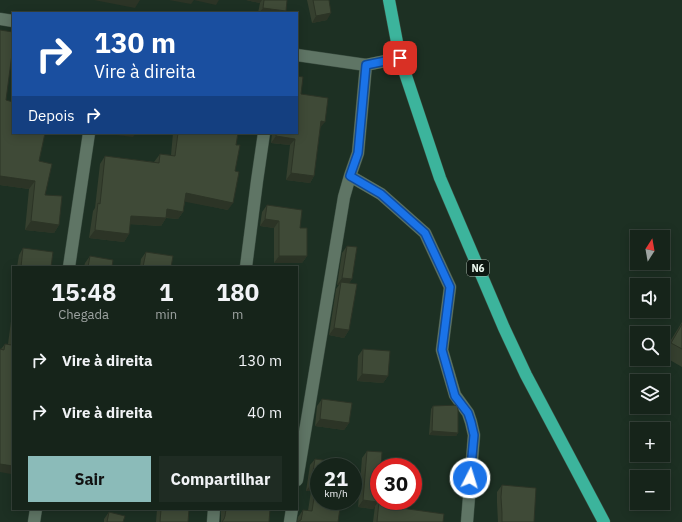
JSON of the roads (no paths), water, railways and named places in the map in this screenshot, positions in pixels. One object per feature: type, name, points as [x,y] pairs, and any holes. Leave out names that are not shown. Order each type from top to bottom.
[{"type":"highway","name":"N6","points":[[389,0],[400,58],[440,178],[504,328],[526,375],[604,522]]},
{"type":"street","points":[[0,19],[12,21]]},
{"type":"street","points":[[298,55],[366,65],[400,58]]},
{"type":"street","points":[[298,474],[344,197],[358,153],[366,65]]},
{"type":"street","points":[[69,266],[89,134]]},
{"type":"street","points":[[246,266],[264,134]]},
{"type":"street","points":[[350,176],[381,194],[425,233],[450,287],[442,350],[455,396],[468,413],[474,435],[467,522]]},
{"type":"street","points":[[34,522],[36,510]]},
{"type":"street","points":[[212,522],[214,510]]},
{"type":"street","points":[[290,522],[292,510]]}]
